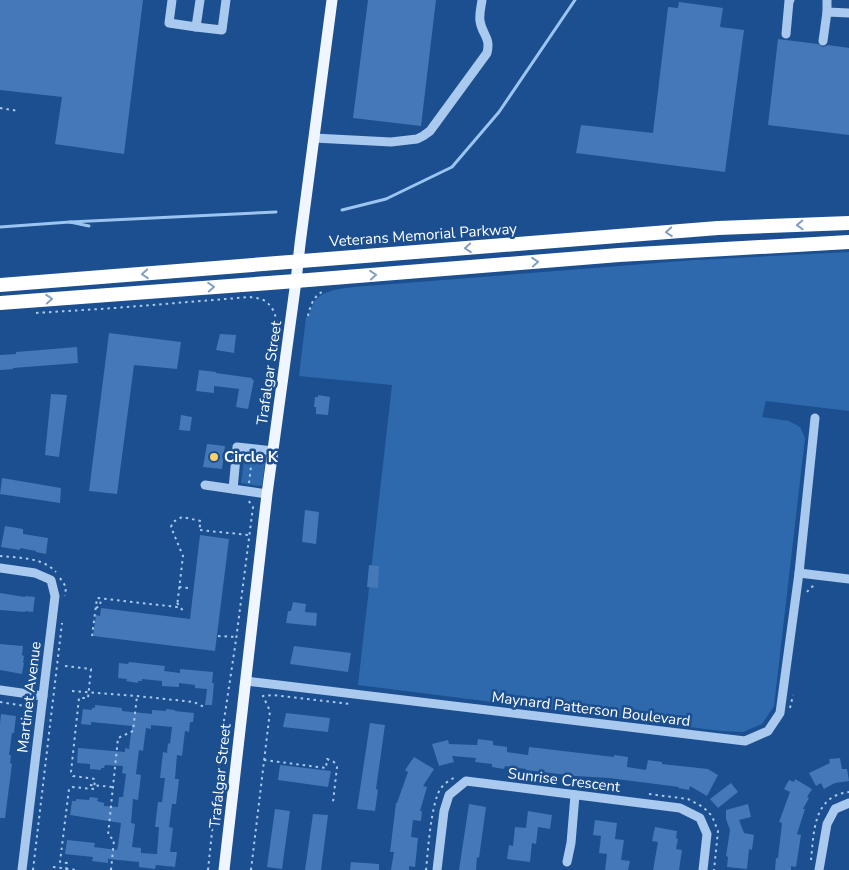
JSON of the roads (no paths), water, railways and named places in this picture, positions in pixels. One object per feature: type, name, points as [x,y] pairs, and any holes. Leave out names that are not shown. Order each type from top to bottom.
[{"type":"highway","name":"Veterans Memorial Parkway","points":[[0,285],[718,228],[849,223]]},
{"type":"highway","points":[[0,303],[619,255],[849,242]]},
{"type":"main road","name":"Trafalgar Street","points":[[224,870],[267,494],[332,0]]},
{"type":"street","points":[[172,0],[169,23],[222,30],[226,0]]},
{"type":"street","points":[[196,27],[200,0]]},
{"type":"street","points":[[314,138],[391,142],[417,139],[430,131],[487,53],[488,42],[482,29],[480,18],[482,0]]},
{"type":"street","points":[[786,34],[790,0]]},
{"type":"street","points":[[824,41],[827,0]]},
{"type":"street","points":[[827,12],[849,13]]},
{"type":"street","name":"Maynard Patterson Boulevard","points":[[246,681],[745,741],[768,731],[780,713],[799,573],[815,418]]},
{"type":"street","points":[[233,489],[237,447],[273,451]]},
{"type":"street","points":[[205,485],[267,494]]},
{"type":"street","name":"Martinet Avenue","points":[[0,568],[35,573],[51,580],[55,596],[22,870]]},
{"type":"street","points":[[799,573],[849,579]]},
{"type":"street","points":[[0,690],[43,696]]},
{"type":"street","name":"Sunrise Crescent","points":[[437,870],[444,811],[449,795],[466,781],[680,808],[700,818],[707,834],[703,870]]},
{"type":"street","points":[[567,862],[571,842],[575,795]]},
{"type":"street","points":[[819,870],[827,824],[835,809],[849,804]]},
{"type":"waterway","points":[[342,210],[386,199],[452,167],[499,112],[575,0]]},
{"type":"waterway","points":[[70,222],[276,212]]},
{"type":"waterway","points":[[0,227],[70,222],[89,226]]},
{"type":"place","name":"Circle K","points":[[214,457]]}]
